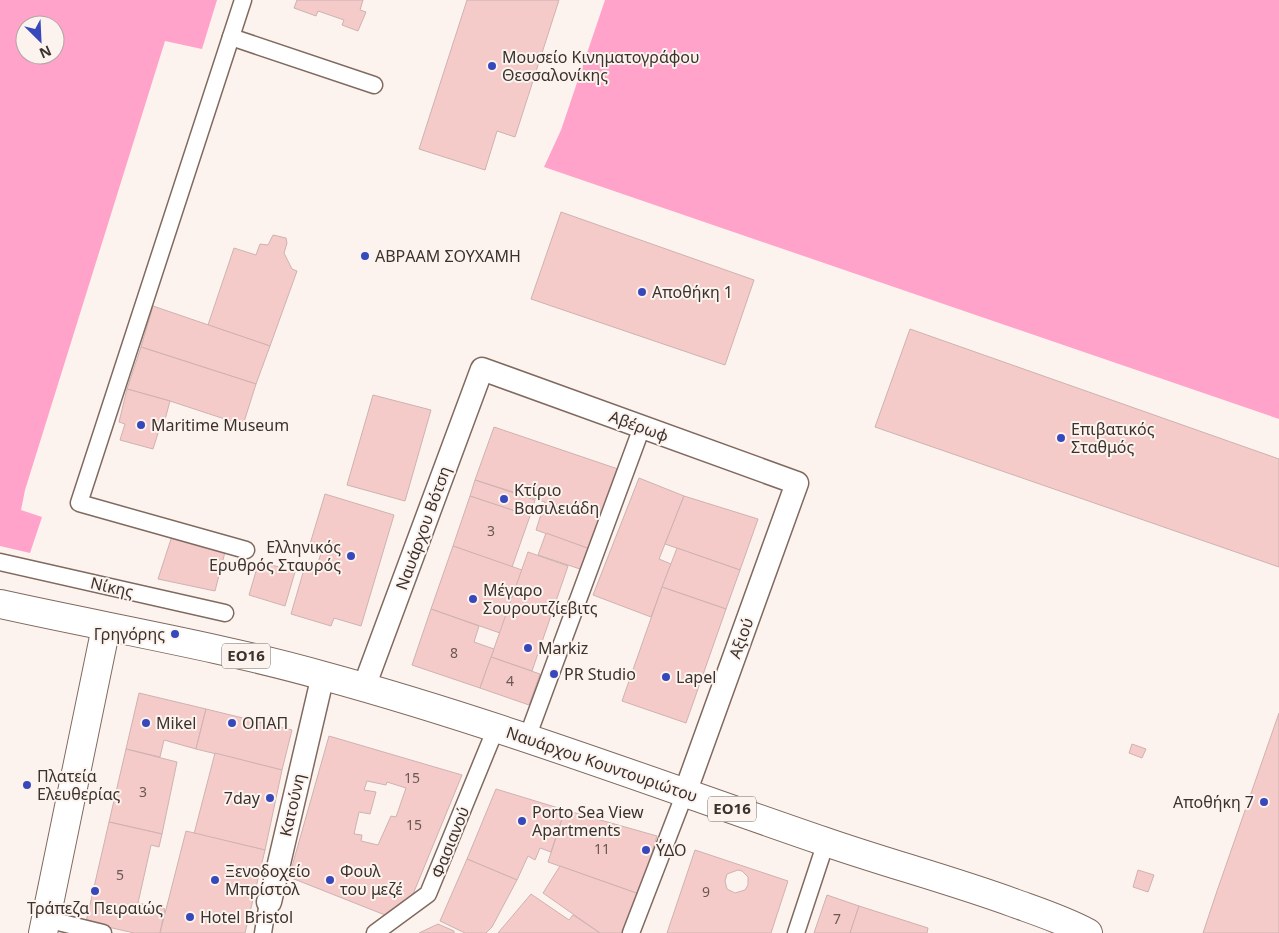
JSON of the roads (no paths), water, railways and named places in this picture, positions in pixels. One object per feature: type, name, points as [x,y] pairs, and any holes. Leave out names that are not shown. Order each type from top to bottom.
[{"type":"main road","name":"ΕΟ16","points":[[0,604],[106,627]]},
{"type":"main road","name":"Ναυάρχου Κουντουριώτου","points":[[106,627],[213,648],[323,675],[496,728],[826,842],[1004,900],[1081,931]]},
{"type":"main road","points":[[45,926],[106,627]]},
{"type":"street","points":[[243,0],[79,503],[246,550]]},
{"type":"street","points":[[231,37],[374,86]]},
{"type":"street","name":"Αβέρωφ","points":[[482,369],[797,483]]},
{"type":"street","name":"Ναυάρχου Βότση","points":[[364,688],[482,369]]},
{"type":"street","points":[[527,738],[642,427]]},
{"type":"street","name":"Αξιού","points":[[685,793],[797,483]]},
{"type":"street","name":"Νίκης","points":[[0,562],[225,613]]},
{"type":"street","name":"Κατούνη","points":[[263,933],[268,902],[270,902],[323,675]]},
{"type":"street","name":"Φασιανού","points":[[375,933],[428,894],[496,728]]},
{"type":"street","points":[[631,933],[685,793]]},
{"type":"street","points":[[796,933],[826,842]]},
{"type":"street","points":[[45,926],[103,933]]},
{"type":"place","name":"Μουσείο Κινηματογράφου Θεσσαλονίκης","points":[[492,66]]},
{"type":"place","name":"ΑΒΡΑΑΜ ΣΟΥΧΑΜΗ","points":[[365,256]]},
{"type":"place","name":"Αποθήκη 1","points":[[642,292]]},
{"type":"place","name":"Maritime Museum","points":[[141,425]]},
{"type":"place","name":"Επιβατικός Σταθμός","points":[[1061,438]]},
{"type":"place","name":"Κτίριο Βασιλειάδη","points":[[504,499]]},
{"type":"place","name":"Ελληνικός Ερυθρός Σταυρός","points":[[351,556]]},
{"type":"place","name":"Μέγαρο Σουρουτζίεβιτς","points":[[473,599]]},
{"type":"place","name":"Γρηγόρης","points":[[175,634]]},
{"type":"place","name":"Markiz","points":[[528,648]]},
{"type":"place","name":"PR Studio","points":[[554,674]]},
{"type":"place","name":"Lapel","points":[[666,677]]},
{"type":"place","name":"Mikel","points":[[146,723]]},
{"type":"place","name":"ΟΠΑΠ","points":[[232,723]]},
{"type":"place","name":"Πλατεία Ελευθερίας","points":[[27,785]]},
{"type":"place","name":"7day","points":[[270,798]]},
{"type":"place","name":"Αποθήκη 7","points":[[1264,802]]},
{"type":"place","name":"Porto Sea View Apartments","points":[[522,821]]},
{"type":"place","name":"Υ̓ΔΟ","points":[[646,850]]},
{"type":"place","name":"Ξενοδοχείο Μπρίστολ","points":[[215,880]]},
{"type":"place","name":"Φουλ του μεζέ","points":[[330,880]]},
{"type":"place","name":"Τράπεζα Πειραιώς","points":[[95,891]]},
{"type":"place","name":"Hotel Bristol","points":[[190,917]]}]
